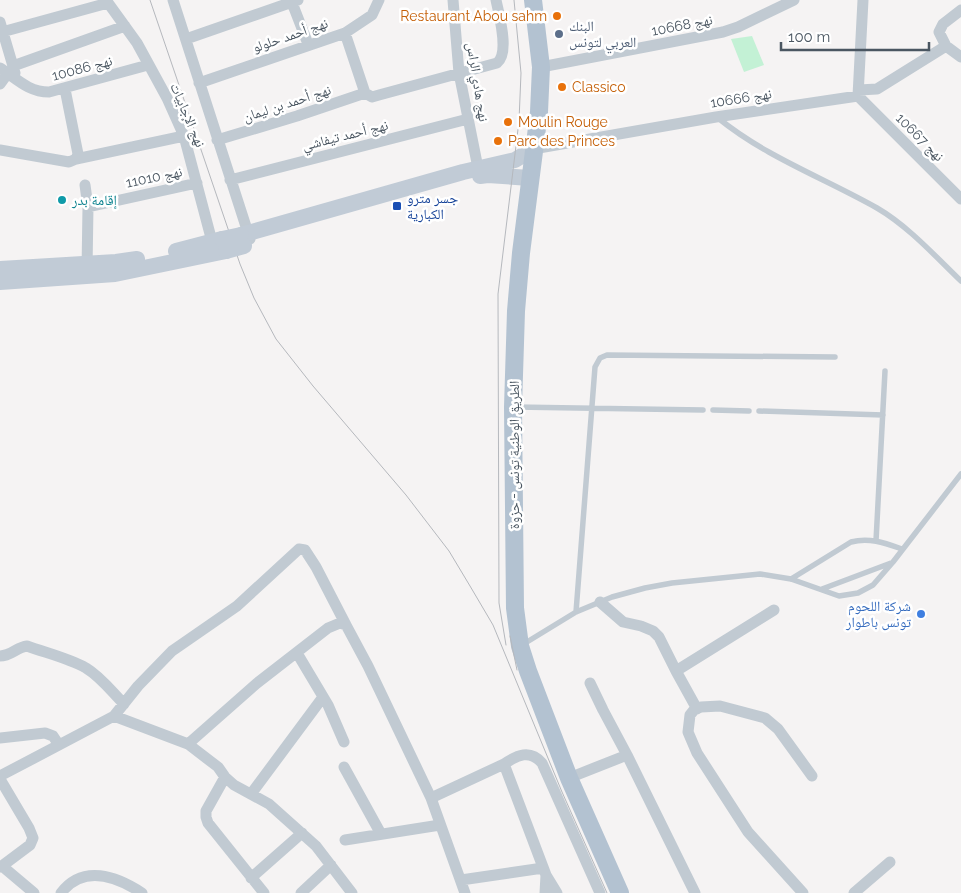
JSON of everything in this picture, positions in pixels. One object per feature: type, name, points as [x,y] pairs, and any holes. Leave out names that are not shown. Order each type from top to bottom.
[{"type":"main road","name":"الطريق الوطنية تونس - حزوة","points":[[533,0],[541,67],[539,112],[521,253],[516,311],[513,408],[515,608],[520,646],[570,778],[617,887]]},
{"type":"main road","points":[[246,240],[478,168],[515,160],[534,150]]},
{"type":"main road","points":[[0,282],[87,270],[137,259],[219,246],[481,176],[530,178]]},
{"type":"main road","points":[[0,269],[87,270]]},
{"type":"street","points":[[174,0],[230,180],[246,240]]},
{"type":"street","name":"نهج أحمد حلولو","points":[[199,83],[308,44],[345,33],[372,15],[379,0]]},
{"type":"street","name":"نهج هادي الراس","points":[[453,0],[459,73],[478,168]]},
{"type":"street","name":"نهج أحمد بن ليمان","points":[[217,140],[365,93],[372,96],[497,63],[501,60],[504,50],[496,0]]},
{"type":"street","name":"نهج 10668","points":[[541,67],[723,32],[738,27],[794,0]]},
{"type":"street","points":[[863,0],[859,93],[877,89],[946,46]]},
{"type":"street","points":[[9,71],[1,27],[107,1]]},
{"type":"street","name":"نهج الإجابيات","points":[[107,1],[125,26],[167,98],[184,136],[197,182],[219,246]]},
{"type":"street","points":[[186,39],[294,1],[308,44]]},
{"type":"street","points":[[961,10],[942,24],[939,32],[946,46],[961,57]]},
{"type":"street","points":[[0,84],[9,71],[125,26]]},
{"type":"street","points":[[345,33],[365,93]]},
{"type":"street","name":"نهج 10086","points":[[9,71],[26,87],[38,92],[49,92],[148,64]]},
{"type":"street","points":[[64,89],[77,148],[76,159]]},
{"type":"street","name":"نهج 10666","points":[[534,150],[859,93]]},
{"type":"street","name":"نهج 10667","points":[[859,93],[961,199]]},
{"type":"street","name":"نهج أحمد تيفاشي","points":[[230,180],[468,119]]},
{"type":"street","points":[[0,150],[69,162],[184,136]]},
{"type":"street","name":"نهج 11010","points":[[88,207],[197,182]]},
{"type":"street","points":[[85,185],[88,207],[87,270]]},
{"type":"street","points":[[34,893],[1,866],[30,845],[33,838],[0,778],[114,716],[138,686],[172,651],[237,606],[299,549],[304,550],[316,567],[364,658],[431,798],[465,893]]},
{"type":"street","points":[[600,602],[623,622],[653,631],[659,637],[697,709]]},
{"type":"street","points":[[676,671],[774,610]]},
{"type":"street","points":[[188,744],[250,689],[328,628],[340,623],[346,625]]},
{"type":"street","points":[[0,656],[10,655],[26,646],[76,663],[96,676],[124,704]]},
{"type":"street","points":[[297,653],[323,697],[344,742]]},
{"type":"street","points":[[590,683],[695,893]]},
{"type":"street","points":[[251,794],[323,697]]},
{"type":"street","points":[[803,893],[748,832],[697,753],[688,732],[690,716],[701,707],[720,706],[765,718],[778,729],[812,776]]},
{"type":"street","points":[[114,716],[188,744],[218,767],[225,777],[241,790],[269,804],[316,846],[352,893]]},
{"type":"street","points":[[0,738],[44,733],[53,736],[59,745]]},
{"type":"street","points":[[431,798],[520,755],[528,754],[537,757],[542,763],[597,892],[617,887]]},
{"type":"street","points":[[570,778],[627,754]]},
{"type":"street","points":[[504,764],[544,872],[557,893]]},
{"type":"street","points":[[344,767],[381,834]]},
{"type":"street","points":[[225,777],[206,811],[208,823],[264,893]]},
{"type":"street","points":[[345,840],[440,825]]},
{"type":"street","points":[[251,878],[302,833]]},
{"type":"street","points":[[854,893],[890,862]]},
{"type":"street","points":[[301,893],[331,865]]},
{"type":"street","points":[[461,880],[544,872]]},
{"type":"street","points":[[544,872],[545,893]]},
{"type":"street","points":[[61,893],[76,879],[90,875],[105,876],[142,893]]},
{"type":"lane","points":[[716,117],[750,142],[878,209],[902,227],[961,280]]},
{"type":"lane","points":[[576,612],[595,367],[600,358],[607,355],[835,357]]},
{"type":"lane","points":[[876,541],[885,371]]},
{"type":"lane","points":[[513,408],[703,410]]},
{"type":"lane","points":[[713,410],[749,411]]},
{"type":"lane","points":[[759,411],[883,415]]},
{"type":"lane","points":[[520,646],[576,612],[600,602],[644,588],[672,583],[760,574],[791,579],[839,596],[858,593],[873,585],[893,562],[961,474]]},
{"type":"lane","points":[[791,579],[851,542],[862,539],[902,549]]},
{"type":"lane","points":[[822,589],[893,562]]},
{"type":"green space","points":[[752,36],[764,65],[744,72],[731,39]]},
{"type":"tram line","points":[[150,0],[240,264],[254,298],[276,339],[313,386],[406,495],[449,551],[470,586],[493,625],[562,792],[607,893]]},
{"type":"tram line","points":[[506,645],[499,603],[498,294],[519,121],[521,73],[514,0]]},
{"type":"tram line","points":[[510,636],[517,670]]},
{"type":"place","name":"Restaurant Abou sahm","points":[[557,16]]},
{"type":"place","name":"البنك العربي لتونس","points":[[559,34]]},
{"type":"place","name":"Classico","points":[[562,87]]},
{"type":"place","name":"Moulin Rouge","points":[[508,122]]},
{"type":"place","name":"Parc des Princes","points":[[498,141]]},
{"type":"place","name":"إقامة بدر","points":[[62,200]]},
{"type":"place","name":"جسر مترو الكبارية","points":[[397,206]]},
{"type":"place","name":"شركة اللحوم تونس باطوار","points":[[921,614]]}]
